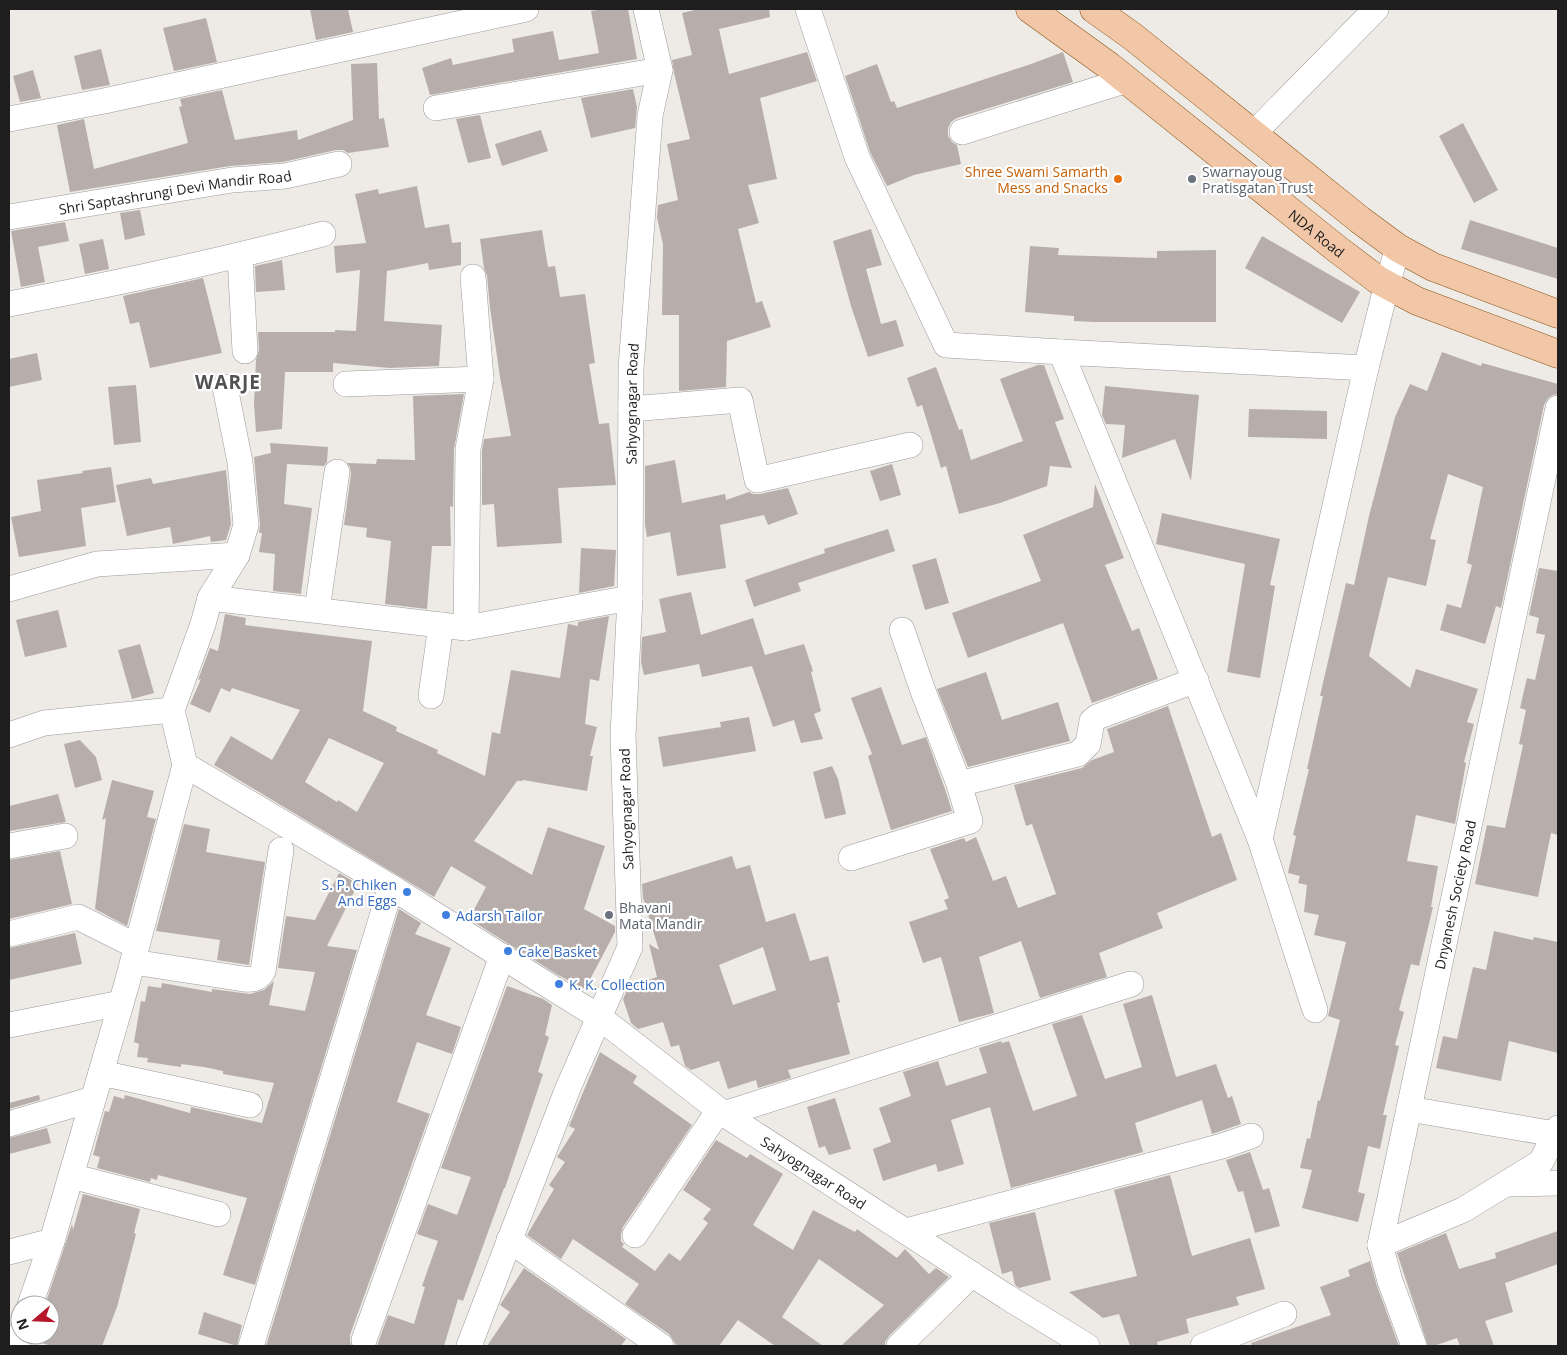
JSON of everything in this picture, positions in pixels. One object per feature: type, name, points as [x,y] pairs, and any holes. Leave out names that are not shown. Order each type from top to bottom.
[{"type":"main road","name":"NDA Road","points":[[1030,9],[1127,80],[1378,280],[1417,301],[1558,354]]},
{"type":"main road","points":[[1094,9],[1132,36],[1360,220],[1398,248],[1432,267],[1558,314]]},
{"type":"street","points":[[9,119],[104,101],[526,9]]},
{"type":"street","name":"Sahyognagar Road","points":[[646,9],[660,70],[650,116],[631,368],[630,598],[623,735],[630,947],[599,1017],[721,1112],[1087,1346]]},
{"type":"street","points":[[808,9],[857,158],[946,344],[1366,368]]},
{"type":"street","points":[[1253,134],[1376,9]]},
{"type":"street","points":[[436,108],[660,70]]},
{"type":"street","points":[[962,132],[1127,80]]},
{"type":"street","name":"Shri Saptashrungi Devi Mandir Road","points":[[9,217],[232,180],[285,176],[339,164]]},
{"type":"street","points":[[9,304],[105,286],[240,256],[324,234]]},
{"type":"street","points":[[1260,839],[1366,368],[1386,284],[1398,248]]},
{"type":"street","points":[[240,256],[245,351]]},
{"type":"street","points":[[466,628],[468,449],[481,379],[473,277]]},
{"type":"street","points":[[1061,352],[1260,839],[1315,1010]]},
{"type":"street","points":[[346,384],[481,379]]},
{"type":"street","points":[[33,1295],[52,1241],[101,1073],[185,765],[172,710],[203,624],[210,598],[237,555],[246,525],[240,462],[225,387]]},
{"type":"street","points":[[631,409],[740,400],[757,480],[910,446]]},
{"type":"street","name":"Dnyanesh Society Road","points":[[1380,1245],[1558,408]]},
{"type":"street","points":[[317,610],[336,472]]},
{"type":"street","points":[[9,588],[97,564],[237,555]]},
{"type":"street","points":[[210,598],[466,628],[630,598]]},
{"type":"street","points":[[431,696],[441,625]]},
{"type":"street","points":[[851,858],[970,821],[959,784],[923,692],[902,630]]},
{"type":"street","points":[[959,784],[1078,754],[1088,744],[1092,721],[1097,717],[1196,680]]},
{"type":"street","points":[[9,735],[44,723],[172,710]]},
{"type":"street","points":[[185,765],[391,887],[599,1017],[568,1088],[469,1346]]},
{"type":"street","points":[[9,846],[65,836]]},
{"type":"street","points":[[9,934],[78,917],[134,954],[253,980],[259,977],[263,971],[281,850]]},
{"type":"street","points":[[251,1346],[391,887]]},
{"type":"street","points":[[364,1340],[502,956]]},
{"type":"street","points":[[635,1235],[721,1112],[1131,984]]},
{"type":"street","points":[[9,1025],[121,1003]]},
{"type":"street","points":[[101,1073],[250,1105]]},
{"type":"street","points":[[9,1124],[93,1099]]},
{"type":"street","points":[[1409,1109],[1557,1131],[1542,1162],[1463,1210],[1380,1245],[1390,1281],[1414,1346]]},
{"type":"street","points":[[906,1231],[1222,1146],[1251,1136]]},
{"type":"street","points":[[71,1176],[218,1214]]},
{"type":"street","points":[[1504,1184],[1558,1182]]},
{"type":"street","points":[[510,1240],[660,1346]]},
{"type":"street","points":[[9,1252],[52,1241]]},
{"type":"street","points":[[899,1346],[972,1274]]},
{"type":"street","points":[[1203,1346],[1284,1314]]},
{"type":"building","points":[[310,9],[348,9],[353,32],[316,40]]},
{"type":"building","points":[[628,9],[637,59],[430,95],[422,68],[451,58],[453,65],[514,52],[512,39],[553,31],[559,60],[599,53],[591,11]]},
{"type":"building","points":[[699,9],[769,9],[770,17],[719,29],[729,74],[807,52],[817,81],[760,98],[777,179],[748,185],[759,223],[738,229],[756,303],[762,301],[771,327],[727,341],[726,387],[679,391],[679,315],[662,315],[663,244],[657,218],[658,205],[678,200],[667,144],[690,139],[672,60],[692,55],[682,13]]},
{"type":"building","points":[[206,18],[217,62],[174,71],[163,28]]},
{"type":"building","points":[[101,49],[110,85],[82,90],[74,56]]},
{"type":"building","points":[[1063,52],[1073,82],[957,118],[951,122],[948,128],[948,136],[957,145],[961,164],[914,175],[887,186],[870,152],[845,76],[877,64],[891,102],[894,101],[897,108]]},
{"type":"building","points":[[377,63],[379,119],[384,118],[389,147],[348,153],[343,150],[336,150],[283,162],[230,166],[70,192],[57,125],[84,119],[94,169],[188,143],[179,107],[182,106],[180,99],[222,90],[235,140],[297,130],[298,140],[353,120],[351,64]]},
{"type":"building","points":[[33,70],[41,98],[20,102],[13,76]]},
{"type":"building","points":[[633,89],[637,107],[635,128],[591,138],[581,98]]},
{"type":"building","points":[[480,115],[491,158],[468,163],[456,119]]},
{"type":"building","points":[[1463,123],[1498,190],[1474,203],[1439,136]]},
{"type":"building","points":[[541,130],[548,151],[502,166],[495,144]]},
{"type":"building","points":[[417,186],[425,228],[449,224],[452,243],[461,242],[461,265],[429,270],[428,263],[387,271],[384,321],[442,325],[439,366],[390,368],[333,363],[333,372],[285,372],[282,429],[256,432],[254,404],[256,360],[259,350],[258,332],[356,331],[360,270],[336,273],[334,246],[366,243],[355,194],[378,189],[379,194]]},
{"type":"building","points":[[140,210],[145,235],[125,240],[120,213]]},
{"type":"building","points":[[1470,220],[1558,248],[1558,279],[1461,249]]},
{"type":"building","points":[[65,222],[69,241],[38,247],[45,282],[21,287],[11,231]]},
{"type":"building","points":[[871,229],[882,265],[866,269],[881,324],[896,320],[904,346],[868,357],[851,306],[833,241]]},
{"type":"building","points":[[542,230],[548,267],[555,266],[560,297],[585,294],[595,363],[589,364],[599,424],[609,423],[616,485],[558,488],[562,543],[497,547],[494,504],[482,505],[482,450],[484,439],[511,436],[500,377],[487,276],[480,239]]},
{"type":"building","points":[[1262,236],[1360,292],[1342,323],[1245,268]]},
{"type":"building","points":[[103,239],[109,269],[85,274],[79,244]]},
{"type":"building","points":[[1030,246],[1059,248],[1058,255],[1157,258],[1157,251],[1216,250],[1216,322],[1074,321],[1074,316],[1025,312]]},
{"type":"building","points":[[282,260],[285,290],[256,292],[255,266]]},
{"type":"building","points":[[203,278],[222,353],[150,368],[139,322],[130,324],[123,296]]},
{"type":"building","points":[[1442,352],[1481,366],[1482,363],[1558,384],[1558,394],[1548,398],[1544,405],[1501,608],[1496,606],[1485,644],[1440,630],[1447,604],[1461,608],[1472,565],[1467,563],[1483,487],[1448,474],[1430,539],[1436,540],[1426,586],[1388,577],[1369,656],[1410,688],[1416,669],[1478,689],[1467,722],[1474,724],[1464,762],[1466,763],[1455,824],[1416,815],[1407,861],[1438,866],[1431,907],[1433,907],[1419,966],[1411,964],[1399,1010],[1404,1012],[1395,1045],[1399,1046],[1383,1115],[1387,1115],[1380,1149],[1368,1146],[1358,1192],[1365,1194],[1358,1222],[1302,1208],[1312,1170],[1300,1168],[1307,1138],[1310,1139],[1318,1100],[1320,1101],[1340,1020],[1328,1016],[1346,942],[1314,935],[1319,915],[1304,912],[1307,885],[1298,883],[1300,876],[1288,873],[1296,836],[1293,835],[1309,769],[1307,769],[1323,696],[1320,696],[1346,583],[1354,585],[1369,516],[1395,417],[1410,384],[1427,391]]},
{"type":"building","points":[[37,353],[42,380],[9,387],[9,359]]},
{"type":"building","points":[[1038,365],[1044,365],[1064,419],[1055,422],[1072,468],[1050,466],[1047,486],[1000,503],[959,514],[946,466],[941,468],[922,405],[917,407],[907,378],[936,367],[959,430],[962,429],[971,460],[1023,441],[1000,379]]},
{"type":"building","points":[[136,385],[141,442],[114,445],[108,387]]},
{"type":"building","points":[[1105,386],[1199,395],[1191,481],[1175,439],[1122,458],[1125,425],[1106,424],[1102,415]]},
{"type":"building","points":[[464,394],[454,449],[453,507],[450,506],[451,546],[432,546],[427,609],[385,604],[391,541],[366,537],[367,528],[344,525],[351,474],[347,463],[376,464],[377,459],[415,460],[413,396]]},
{"type":"building","points":[[1249,409],[1327,411],[1327,439],[1248,437]]},
{"type":"building","points":[[270,443],[328,447],[327,462],[324,466],[287,464],[284,504],[312,508],[301,594],[273,591],[275,554],[259,552],[262,533],[259,533],[260,524],[254,457],[271,453]]},
{"type":"building","points":[[675,460],[682,503],[725,494],[726,500],[749,492],[760,494],[788,488],[798,514],[768,525],[764,515],[720,525],[726,568],[677,576],[670,532],[647,537],[645,525],[645,466]]},
{"type":"building","points":[[892,464],[901,495],[880,501],[870,471]]},
{"type":"building","points":[[111,467],[116,502],[81,508],[86,546],[19,557],[11,517],[41,511],[37,480]]},
{"type":"building","points":[[226,470],[231,524],[226,540],[211,542],[210,536],[173,544],[170,527],[127,536],[116,485],[151,478],[153,484]]},
{"type":"building","points":[[1095,484],[1124,558],[1105,565],[1132,631],[1139,628],[1158,679],[1092,703],[1063,623],[968,658],[952,613],[1041,581],[1023,535],[1093,507]]},
{"type":"building","points":[[1162,513],[1280,539],[1270,585],[1275,586],[1260,678],[1227,672],[1245,564],[1156,544]]},
{"type":"building","points":[[888,529],[895,551],[798,583],[801,591],[754,607],[745,580],[825,553],[824,549]]},
{"type":"building","points":[[581,548],[616,550],[614,586],[579,593]]},
{"type":"building","points":[[936,558],[949,603],[925,610],[912,565]]},
{"type":"building","points":[[1539,568],[1558,571],[1558,835],[1551,833],[1538,897],[1475,884],[1487,825],[1505,828],[1523,745],[1519,744],[1526,710],[1520,708],[1527,678],[1535,680],[1545,635],[1536,633],[1539,618],[1529,615]]},
{"type":"building","points":[[691,592],[701,635],[753,618],[765,655],[804,644],[813,671],[811,672],[821,711],[814,714],[823,739],[801,743],[794,720],[773,727],[752,666],[702,677],[699,664],[644,675],[641,662],[642,637],[666,632],[659,599]]},
{"type":"building","points":[[58,610],[67,647],[25,657],[16,620]]},
{"type":"building","points":[[225,614],[246,618],[245,625],[372,641],[363,711],[397,727],[396,731],[438,750],[437,753],[485,776],[492,732],[500,734],[511,670],[560,678],[568,624],[578,626],[578,622],[609,616],[599,681],[590,679],[585,724],[597,727],[590,756],[593,756],[587,791],[523,780],[517,781],[474,841],[532,875],[548,827],[605,846],[584,909],[615,926],[615,932],[585,989],[558,975],[469,919],[486,887],[451,866],[434,897],[214,765],[231,736],[272,760],[300,710],[232,688],[230,692],[221,688],[210,713],[190,704],[201,679],[198,680],[210,648],[218,651]],"holes":[[[329,738],[384,763],[357,812],[305,782]]]},
{"type":"building","points":[[140,644],[154,693],[132,699],[118,650]]},
{"type":"building","points":[[986,672],[1002,720],[1058,702],[1070,741],[968,767],[937,689]]},
{"type":"building","points":[[881,687],[902,745],[926,737],[952,811],[891,830],[868,756],[872,754],[851,698]]},
{"type":"building","points":[[1168,706],[1212,837],[1221,833],[1237,880],[1157,913],[1163,928],[1099,953],[1107,977],[1040,998],[1021,941],[979,957],[994,1013],[959,1022],[941,957],[923,963],[909,922],[948,909],[944,900],[949,898],[930,849],[964,838],[966,842],[976,837],[993,881],[1006,876],[1018,908],[1056,894],[1032,824],[1026,826],[1014,785],[1082,768],[1092,760],[1114,752],[1107,729]]},
{"type":"building","points":[[749,717],[756,751],[663,767],[658,737],[721,727],[720,722]]},
{"type":"building","points":[[80,740],[96,757],[102,780],[75,788],[64,744]]},
{"type":"building","points":[[832,766],[838,779],[846,814],[825,819],[813,772]]},
{"type":"building","points":[[112,780],[154,791],[147,817],[156,819],[127,926],[95,909],[106,818],[102,820]]},
{"type":"building","points":[[58,794],[66,822],[9,831],[9,806]]},
{"type":"building","points":[[184,824],[210,829],[206,852],[265,862],[249,965],[217,960],[220,940],[156,931]]},
{"type":"building","points":[[60,851],[72,904],[9,919],[9,860]]},
{"type":"building","points":[[732,856],[736,869],[750,865],[766,922],[795,913],[810,961],[828,956],[840,1002],[837,1003],[850,1054],[788,1070],[791,1078],[758,1088],[756,1080],[728,1089],[719,1061],[691,1070],[685,1066],[679,1045],[671,1047],[663,1022],[638,1029],[631,1023],[623,999],[629,986],[657,977],[649,944],[659,950],[643,898],[642,884]],"holes":[[[763,947],[776,990],[733,1005],[719,965]]]},
{"type":"building","points":[[339,873],[358,884],[327,946],[357,950],[255,1285],[223,1275],[247,1198],[158,1175],[157,1180],[151,1178],[150,1182],[97,1168],[100,1157],[93,1155],[105,1111],[109,1112],[114,1096],[124,1099],[125,1095],[190,1113],[191,1107],[262,1123],[274,1083],[223,1074],[223,1071],[204,1067],[181,1064],[181,1067],[147,1062],[148,1058],[137,1057],[139,1044],[134,1042],[141,1001],[145,1002],[148,986],[161,988],[162,983],[212,992],[212,989],[250,994],[264,990],[274,981],[269,1005],[305,1011],[315,972],[278,968],[286,916],[315,920]]},
{"type":"building","points":[[399,909],[421,923],[415,934],[451,948],[426,1015],[461,1027],[452,1054],[417,1042],[397,1102],[430,1114],[350,1335],[352,1346],[266,1346]]},
{"type":"building","points":[[1494,931],[1533,940],[1534,937],[1558,942],[1558,1053],[1509,1041],[1501,1081],[1436,1068],[1443,1036],[1457,1039],[1473,967],[1486,970]]},
{"type":"building","points":[[75,933],[82,964],[9,980],[9,948]]},
{"type":"building","points":[[507,986],[543,999],[552,1005],[545,1035],[549,1037],[538,1072],[543,1074],[505,1188],[463,1301],[458,1299],[444,1346],[377,1346],[388,1315],[414,1324],[425,1287],[422,1286],[438,1241],[417,1234],[428,1204],[457,1215],[471,1177],[441,1168]]},
{"type":"building","points":[[1152,995],[1176,1077],[1216,1064],[1228,1098],[1232,1096],[1241,1124],[1212,1134],[1202,1100],[1135,1123],[1143,1152],[1011,1188],[990,1107],[951,1120],[964,1164],[938,1172],[936,1164],[883,1181],[873,1149],[891,1142],[879,1108],[911,1096],[903,1072],[938,1061],[946,1086],[987,1073],[979,1048],[1001,1041],[1002,1043],[1009,1041],[1033,1111],[1077,1096],[1052,1024],[1082,1015],[1105,1079],[1142,1067],[1123,1004]]},
{"type":"building","points":[[600,1052],[637,1076],[633,1083],[692,1125],[623,1227],[621,1234],[621,1241],[624,1244],[622,1247],[655,1271],[669,1253],[680,1261],[708,1223],[703,1219],[711,1209],[683,1190],[716,1140],[747,1158],[750,1154],[783,1174],[753,1225],[793,1250],[813,1210],[855,1232],[857,1229],[897,1258],[905,1249],[929,1274],[936,1268],[949,1277],[889,1336],[885,1346],[841,1346],[884,1305],[819,1259],[782,1317],[823,1346],[775,1346],[738,1320],[719,1346],[677,1346],[669,1334],[625,1304],[639,1284],[573,1239],[561,1259],[527,1235],[554,1189],[549,1185],[565,1162],[557,1157],[575,1129],[569,1126]]},
{"type":"building","points":[[39,1095],[40,1100],[9,1109],[9,1103]]},
{"type":"building","points":[[835,1098],[851,1149],[829,1155],[825,1146],[819,1148],[807,1107]]},
{"type":"building","points":[[47,1128],[51,1143],[9,1154],[9,1138]]},
{"type":"building","points":[[1250,1152],[1263,1190],[1269,1188],[1280,1226],[1255,1233],[1243,1191],[1238,1192],[1226,1160]]},
{"type":"building","points":[[1170,1175],[1192,1256],[1250,1238],[1265,1289],[1236,1297],[1239,1305],[1186,1319],[1189,1333],[1157,1342],[1158,1346],[1130,1346],[1119,1314],[1103,1318],[1069,1292],[1137,1276],[1114,1190]]},
{"type":"building","points":[[83,1194],[140,1209],[134,1233],[136,1234],[117,1307],[102,1346],[48,1345],[60,1345],[60,1295],[48,1295],[72,1224],[73,1230]]},
{"type":"building","points":[[1035,1212],[1051,1280],[1019,1288],[1015,1285],[1012,1271],[1002,1274],[989,1223]]},
{"type":"building","points":[[1558,1231],[1558,1264],[1505,1283],[1513,1312],[1485,1321],[1494,1346],[1460,1346],[1457,1338],[1434,1346],[1428,1346],[1397,1253],[1446,1233],[1459,1269],[1496,1258],[1495,1253]]},
{"type":"building","points":[[1370,1261],[1399,1346],[1252,1346],[1251,1343],[1331,1315],[1320,1287],[1350,1276],[1348,1270]]},
{"type":"building","points":[[524,1268],[626,1339],[621,1346],[487,1346],[510,1312],[500,1305]]},
{"type":"building","points":[[204,1312],[242,1325],[237,1346],[198,1334]]},
{"type":"place","name":"Shree Swami Samarth Mess and Snacks","points":[[1118,179]]},
{"type":"place","name":"Swarnayoug Pratisgatan Trust","points":[[1192,179]]},
{"type":"place","name":"S. P. Chiken And Eggs","points":[[407,892]]},
{"type":"place","name":"Adarsh Tailor","points":[[446,915]]},
{"type":"place","name":"Bhavani Mata Mandir","points":[[609,915]]},
{"type":"place","name":"Cake Basket","points":[[508,951]]},
{"type":"place","name":"K. K. Collection","points":[[559,984]]},
{"type":"district","name":"WARJE","points":[[228,382]]}]
